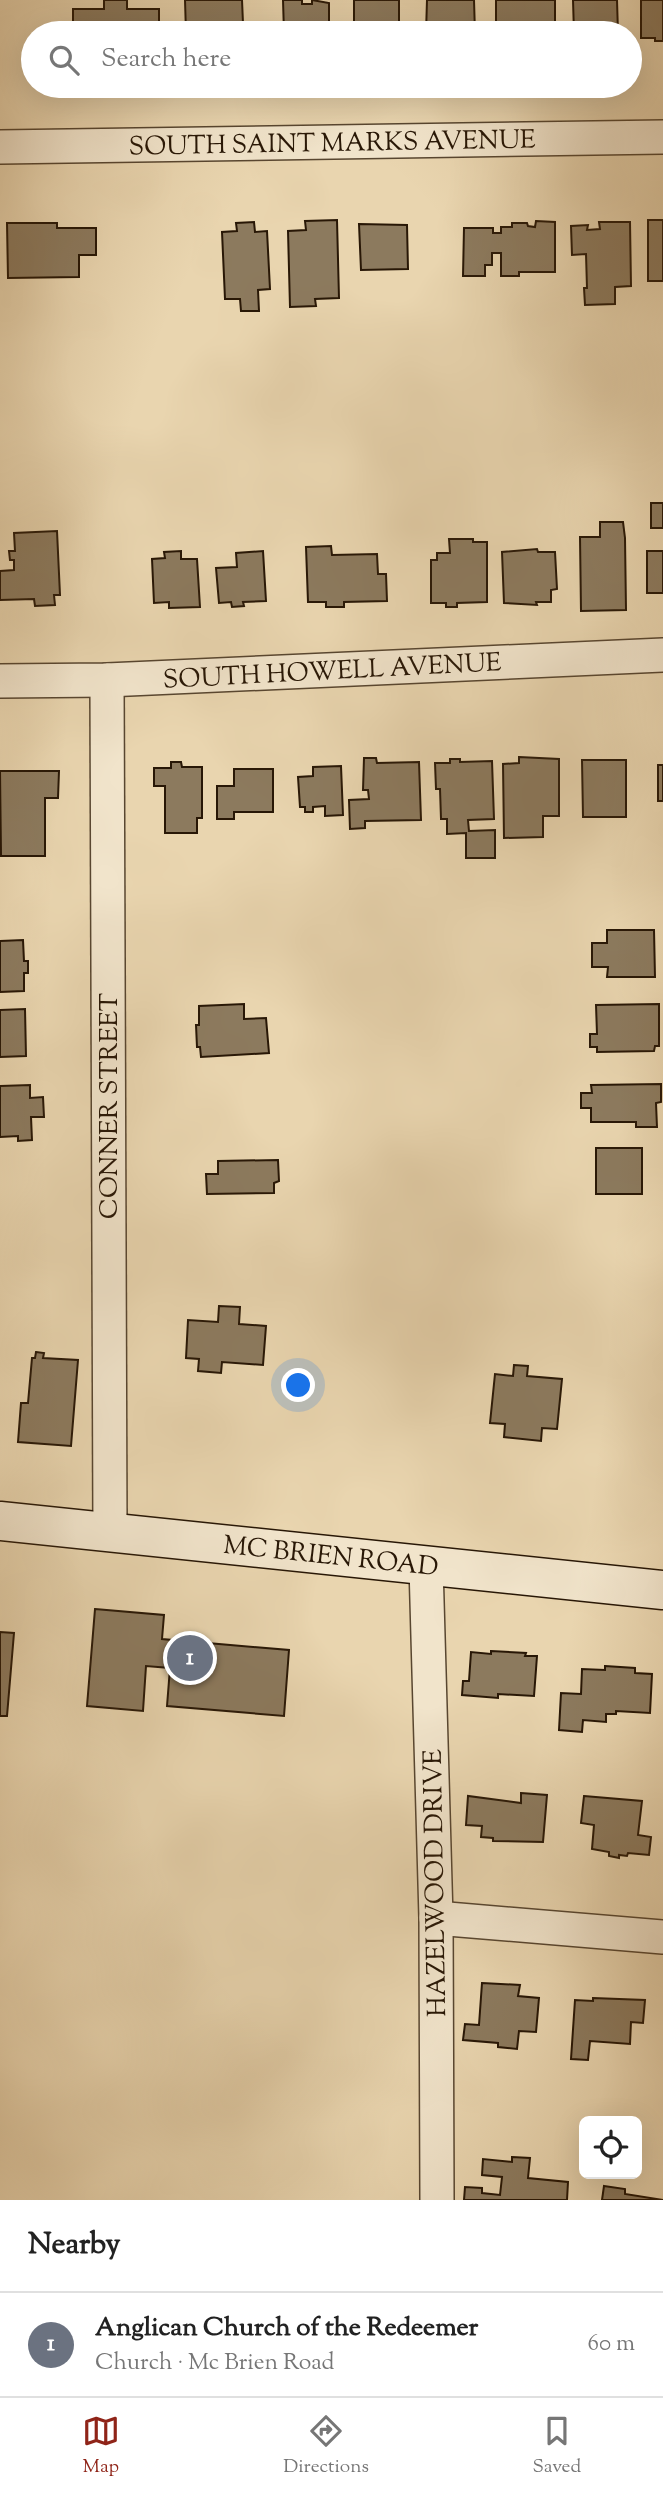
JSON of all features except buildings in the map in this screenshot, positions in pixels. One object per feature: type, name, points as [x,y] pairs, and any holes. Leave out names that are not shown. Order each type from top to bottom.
[{"type":"street","name":"SOUTH SAINT MARKS AVENUE","points":[[0,147],[663,136]]},
{"type":"street","name":"SOUTH HOWELL AVENUE","points":[[0,681],[107,680],[663,655]]},
{"type":"street","name":"CONNER STREET","points":[[107,680],[110,1531]]},
{"type":"street","name":"MC BRIEN ROAD","points":[[0,1521],[663,1590]]},
{"type":"street","name":"HAZELWOOD DRIVE","points":[[426,1566],[436,1918],[437,2200]]},
{"type":"street","points":[[436,1918],[663,1937]]},
{"type":"place","name":"Anglican Church of the Redeemer","points":[[190,1658]]}]
